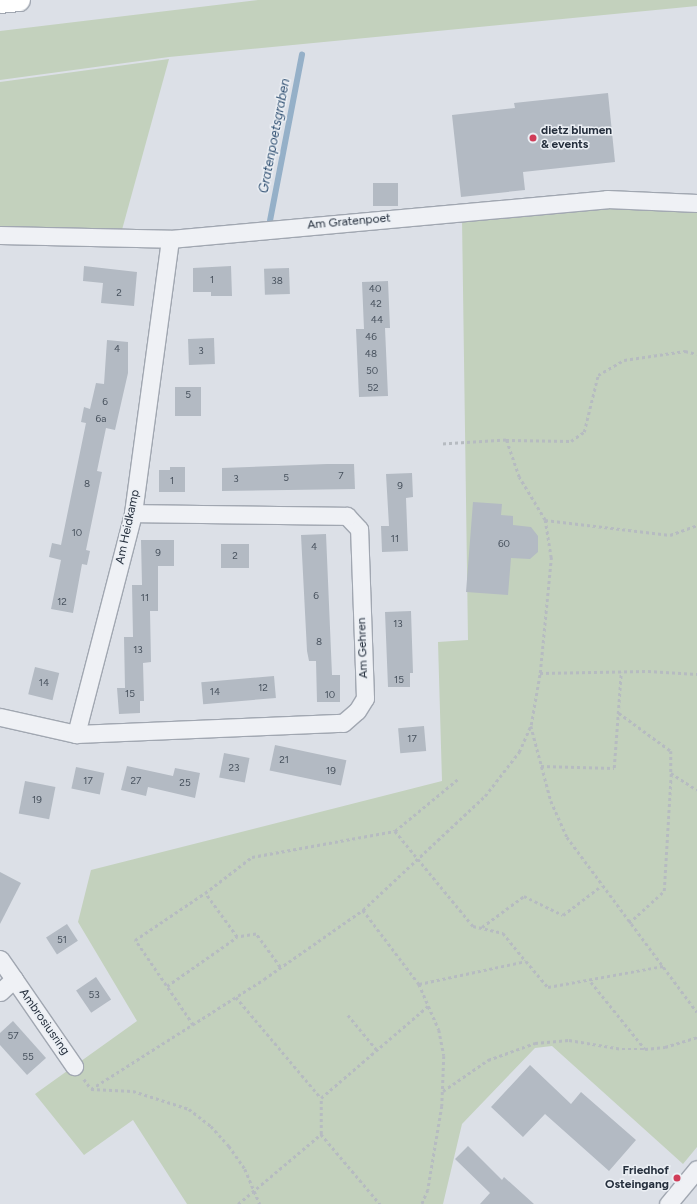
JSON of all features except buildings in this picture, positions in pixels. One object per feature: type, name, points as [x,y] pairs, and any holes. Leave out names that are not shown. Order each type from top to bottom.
[{"type":"highway","points":[[0,2],[19,0]]},
{"type":"street","name":"Am Gratenpoet","points":[[0,235],[170,239],[606,198],[697,203]]},
{"type":"street","name":"Am Heidkamp","points":[[76,734],[133,513],[170,239]]},
{"type":"street","name":"Am Gehren","points":[[76,734],[343,723],[357,711],[365,698],[359,529],[347,516],[133,513]]},
{"type":"street","points":[[0,717],[76,734]]},
{"type":"street","name":"Ambrosiusring","points":[[0,959],[74,1066]]},
{"type":"street","name":"Ambrosiusring","points":[[0,992],[14,979]]},
{"type":"street","points":[[668,1204],[697,1169]]},
{"type":"path","points":[[442,444],[506,440],[571,441],[584,432],[598,375],[624,360],[685,351],[697,354]]},
{"type":"path","points":[[91,1089],[236,997],[363,910],[485,796],[519,752],[531,726],[540,673],[551,558],[545,520],[519,477],[506,440]]},
{"type":"path","points":[[545,520],[670,535],[697,525]]},
{"type":"path","points":[[540,673],[621,672],[697,674]]},
{"type":"path","points":[[541,766],[614,768],[621,672]]},
{"type":"path","points":[[618,713],[671,751],[664,891],[629,923]]},
{"type":"path","points":[[531,726],[551,801],[567,836],[601,886],[664,966],[697,1012]]},
{"type":"path","points":[[671,773],[697,790]]},
{"type":"path","points":[[193,1025],[135,940],[205,893],[252,858],[395,831],[459,778]]},
{"type":"path","points":[[395,831],[417,860],[473,926],[503,933],[548,987],[591,982],[664,966]]},
{"type":"path","points":[[481,927],[524,896],[563,915],[601,886]]},
{"type":"path","points":[[205,893],[237,937]]},
{"type":"path","points":[[363,910],[419,984],[439,1030],[444,1056],[438,1139],[422,1204]]},
{"type":"path","points":[[167,986],[237,937],[256,934],[280,967]]},
{"type":"path","points":[[419,984],[526,961]]},
{"type":"path","points":[[591,982],[645,1049]]},
{"type":"path","points":[[236,997],[321,1098],[321,1134],[380,1204]]},
{"type":"path","points":[[321,1098],[428,1006]]},
{"type":"path","points":[[348,1015],[377,1050]]},
{"type":"path","points":[[442,1092],[488,1060],[535,1043],[569,1040],[622,1049],[645,1049],[665,1047],[697,1037]]},
{"type":"path","points":[[74,1066],[91,1089]]},
{"type":"path","points":[[91,1089],[133,1091],[188,1109],[211,1126],[229,1146],[255,1190],[260,1204]]},
{"type":"path","points":[[238,1204],[321,1134]]},
{"type":"green space","points":[[258,0],[697,0],[697,6],[169,57],[0,80],[0,31]]},
{"type":"green space","points":[[169,59],[120,237],[0,235],[0,82]]},
{"type":"green space","points":[[608,208],[697,210],[697,1147],[683,1164],[552,1046],[535,1048],[462,1124],[443,1204],[187,1204],[133,1120],[84,1155],[35,1094],[137,1021],[78,922],[91,870],[442,781],[438,642],[468,640],[462,219]]},
{"type":"waterway","name":"Gratenpoetsgraben","points":[[270,221],[302,55]]},
{"type":"place","name":"dietz blumen & events","points":[[533,138]]},
{"type":"place","name":"Friedhof Osteingang","points":[[677,1178]]}]
